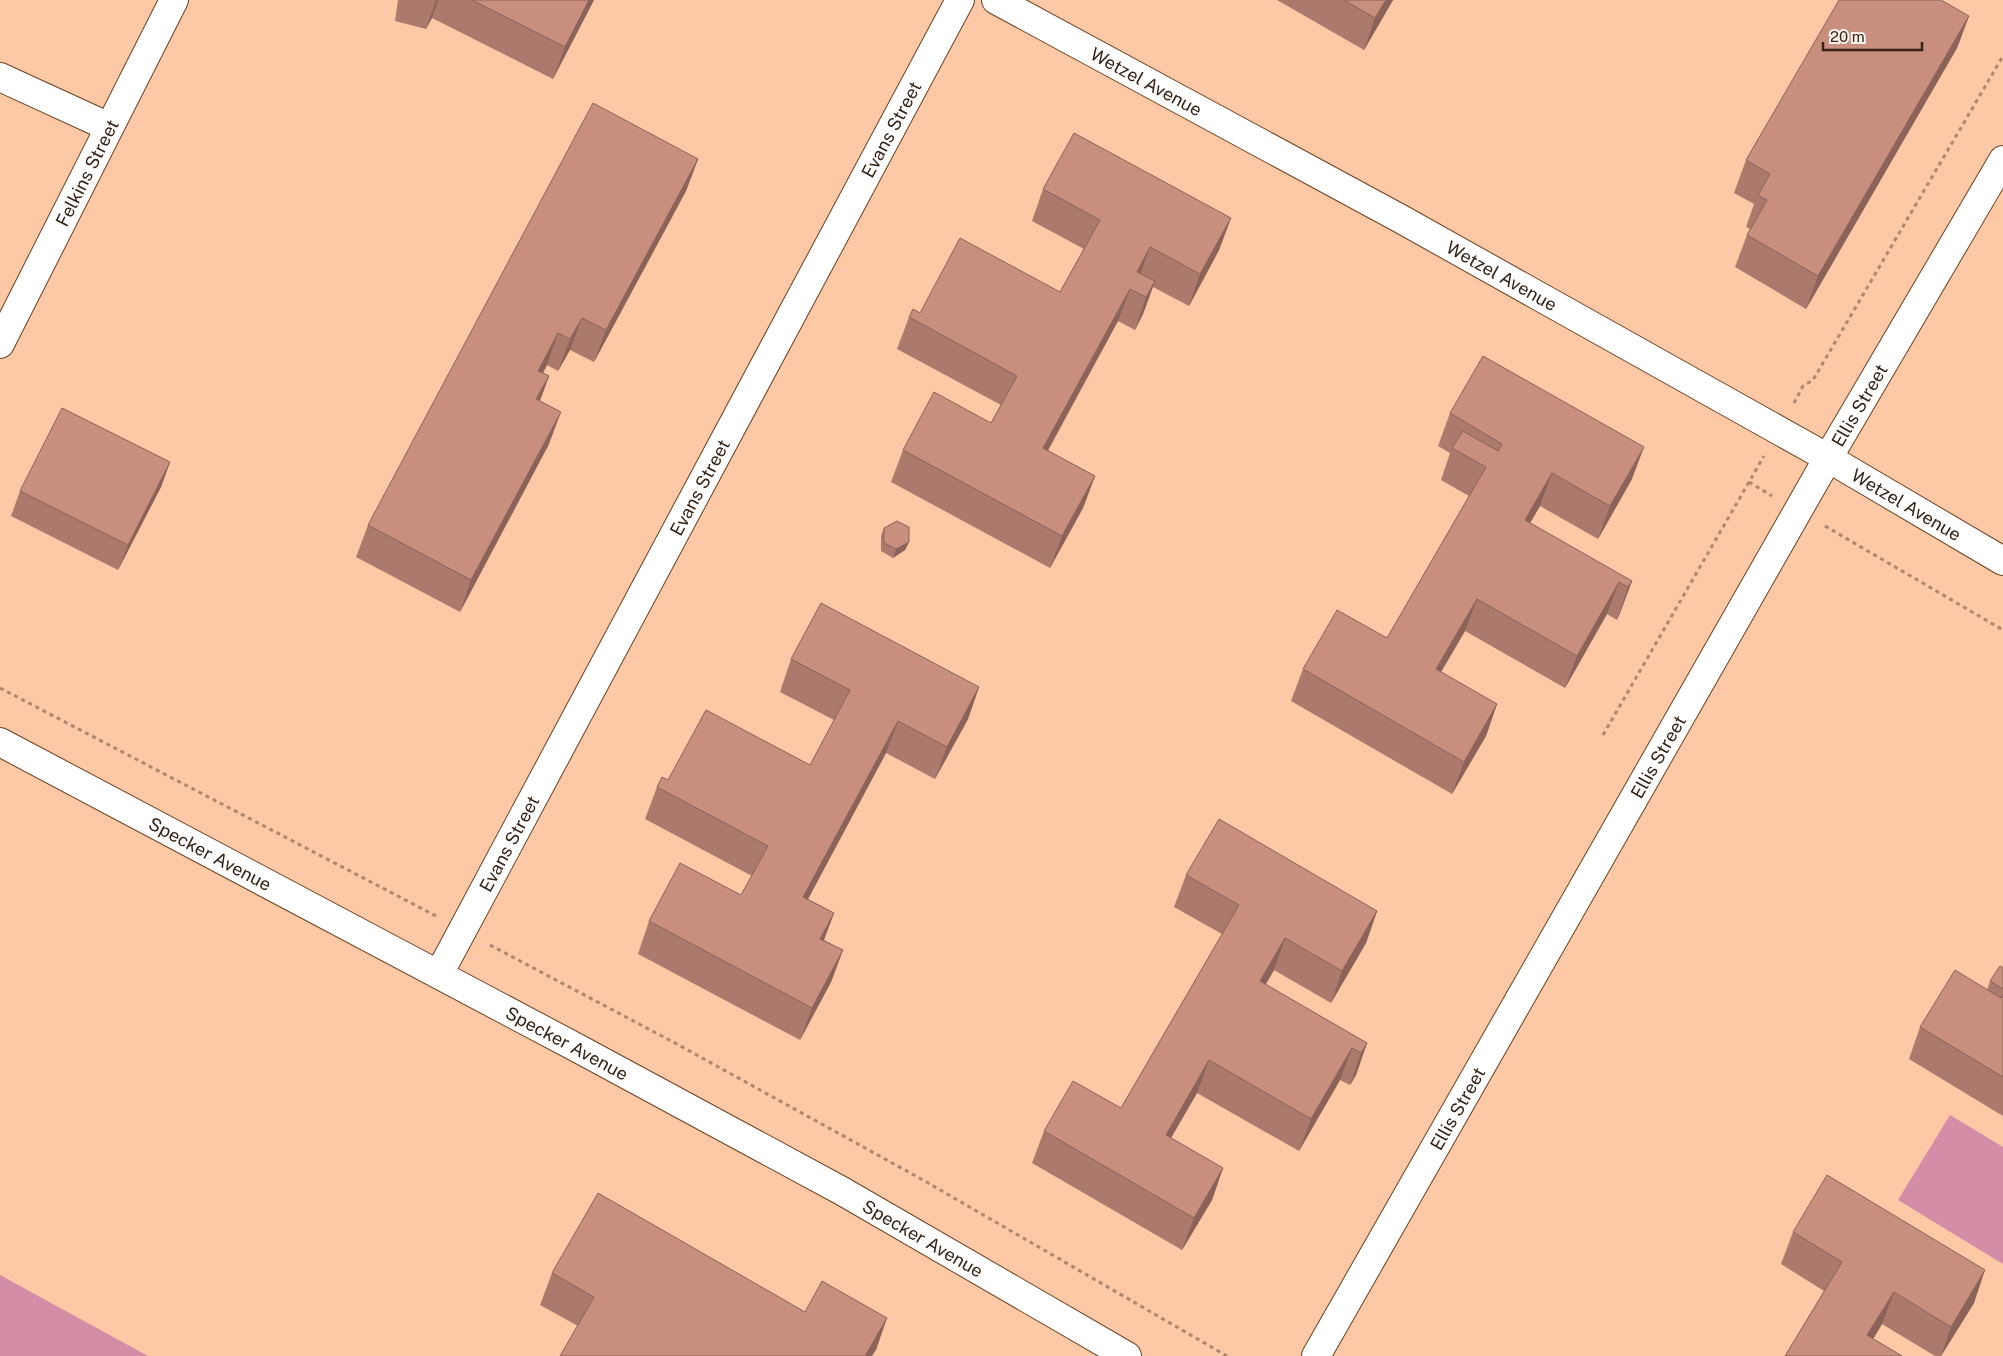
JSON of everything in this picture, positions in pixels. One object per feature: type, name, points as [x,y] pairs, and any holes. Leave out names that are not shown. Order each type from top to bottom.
[{"type":"street","name":"Felkins Street","points":[[0,344],[174,0]]},
{"type":"street","name":"Evans Street","points":[[439,974],[960,0]]},
{"type":"street","name":"Wetzel Avenue","points":[[996,0],[1392,214],[1828,458],[2003,561]]},
{"type":"street","points":[[0,77],[109,127]]},
{"type":"street","name":"Ellis Street","points":[[1316,1356],[1798,510],[2003,160]]},
{"type":"street","name":"Specker Avenue","points":[[0,742],[439,974],[842,1191],[1127,1356]]},
{"type":"path","points":[[1604,735],[1803,386],[1813,380],[2003,56]]},
{"type":"path","points":[[1749,482],[2003,630]]},
{"type":"path","points":[[0,688],[674,1043],[923,1180],[1227,1356]]},
{"type":"shaded area","points":[[1950,1115],[2003,1147],[2003,1264],[1898,1200]]},
{"type":"shaded area","points":[[0,1275],[148,1356],[0,1356]]},
{"type":"building","points":[[472,0],[589,0],[565,47]]},
{"type":"building","points":[[1344,0],[1386,0],[1375,18]]},
{"type":"building","points":[[1839,0],[1941,0],[1969,16],[1818,276],[1747,235],[1767,200],[1758,195],[1770,174],[1746,160]]},
{"type":"building","points":[[593,103],[698,159],[606,330],[582,318],[570,339],[558,333],[538,371],[549,376],[536,399],[561,412],[471,580],[368,525]]},
{"type":"building","points":[[1074,133],[1231,218],[1200,274],[1150,247],[1137,272],[1155,281],[1146,297],[1130,289],[1043,448],[1095,476],[1062,536],[903,450],[934,392],[991,423],[1017,376],[909,317],[913,309],[920,313],[960,238],[1060,292],[1100,220],[1043,189]]},
{"type":"building","points":[[1483,356],[1644,447],[1610,506],[1552,473],[1525,520],[1632,581],[1628,587],[1619,582],[1577,656],[1477,599],[1436,669],[1497,704],[1464,762],[1303,669],[1337,610],[1387,638],[1486,467],[1452,448],[1463,431],[1498,451],[1502,444],[1450,413]]},
{"type":"building","points":[[62,408],[170,462],[128,545],[20,491]]},
{"type":"building","points":[[897,521],[909,527],[909,542],[896,549],[884,543],[884,528]]},
{"type":"building","points":[[821,603],[979,687],[947,747],[898,721],[803,897],[834,913],[820,939],[843,950],[812,1008],[649,921],[680,863],[741,895],[768,846],[657,787],[662,777],[668,780],[706,710],[810,765],[850,690],[791,659]]},
{"type":"building","points":[[1219,819],[1377,911],[1342,971],[1285,938],[1260,981],[1367,1043],[1361,1053],[1352,1048],[1311,1119],[1209,1060],[1166,1135],[1223,1168],[1194,1218],[1044,1131],[1073,1081],[1121,1108],[1239,905],[1186,875]]},
{"type":"building","points":[[2000,966],[2003,968],[2003,989],[1990,981]]},
{"type":"building","points":[[1955,970],[2001,998],[2003,995],[2003,1077],[1920,1027]]},
{"type":"building","points":[[1827,1175],[1985,1270],[1951,1327],[1894,1292],[1867,1335],[1902,1356],[1785,1356],[1842,1262],[1793,1232]]},
{"type":"building","points":[[598,1193],[805,1312],[822,1281],[887,1318],[865,1356],[560,1356],[594,1297],[552,1273]]}]
